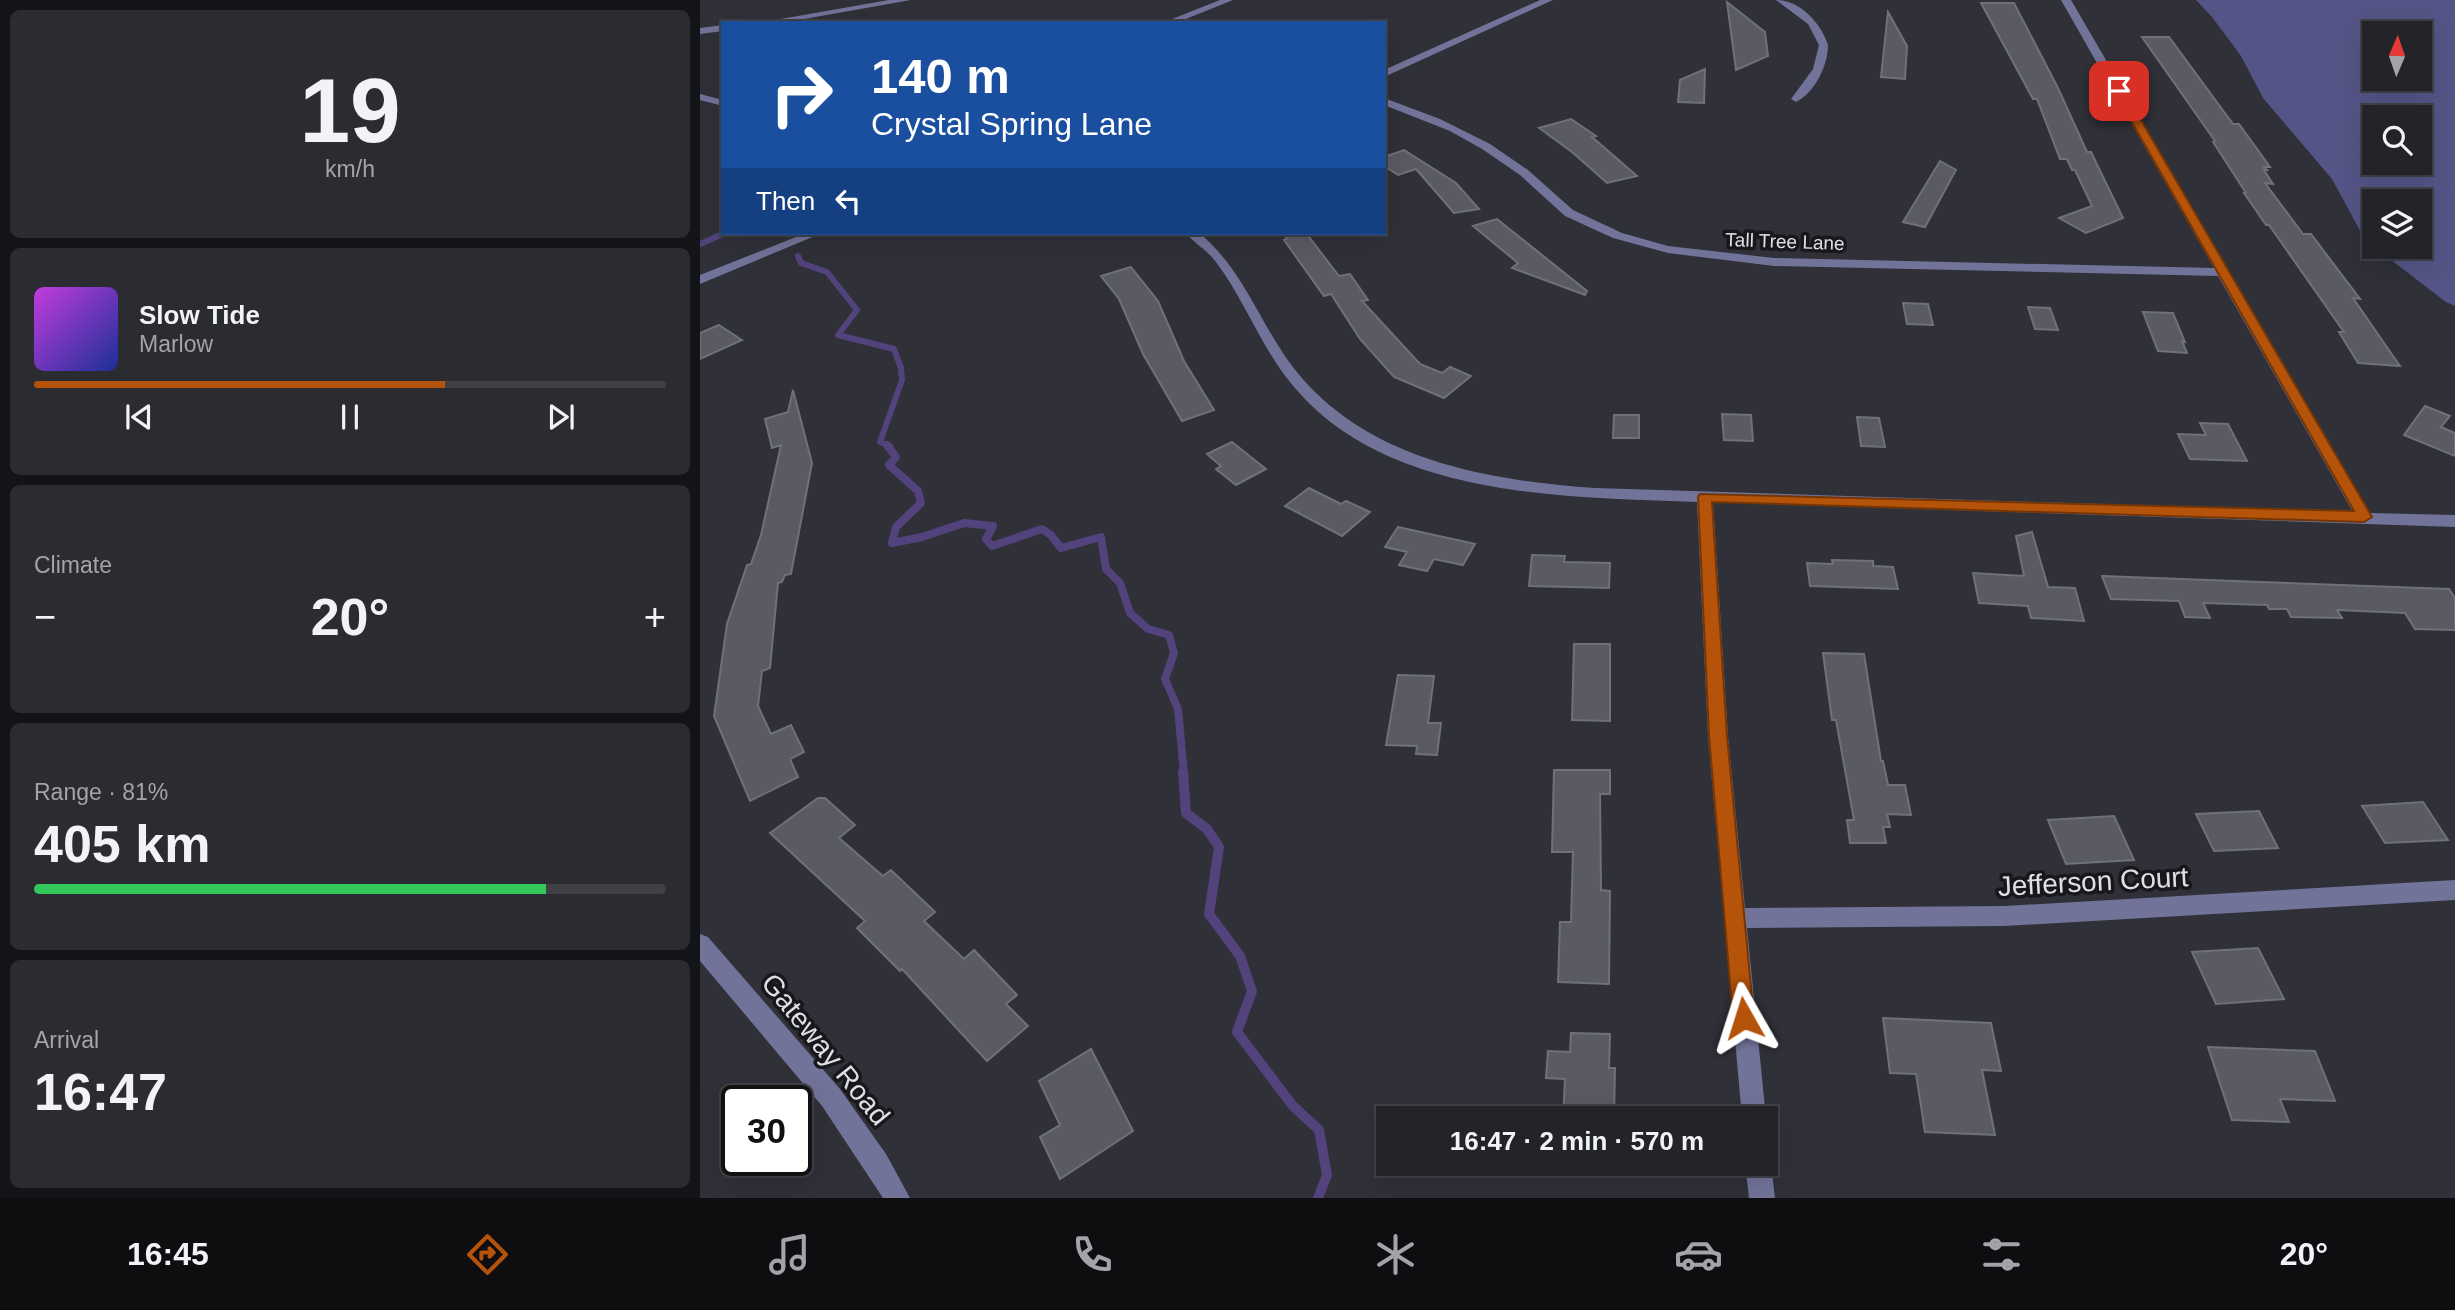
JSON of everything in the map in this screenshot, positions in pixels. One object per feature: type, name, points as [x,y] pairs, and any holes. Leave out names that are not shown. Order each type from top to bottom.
[{"type":"street","points":[[775,21],[906,0]]},
{"type":"street","points":[[1172,21],[1228,0]]},
{"type":"street","points":[[1386,74],[1548,0]]},
{"type":"street","points":[[1781,0],[1811,21],[1820,32],[1824,43],[1818,72],[1796,99]]},
{"type":"street","points":[[2066,0],[2364,517]]},
{"type":"street","points":[[700,31],[721,28]]},
{"type":"street","points":[[700,97],[721,102]]},
{"type":"street","name":"Tall Tree Lane","points":[[1386,103],[1441,122],[1480,142],[1520,169],[1545,196],[1568,212],[1630,240],[1683,253],[1722,259],[1774,262],[2225,272]]},
{"type":"street","points":[[700,280],[811,235]]},
{"type":"street","points":[[1194,235],[1223,262],[1287,370],[1303,390],[1350,429],[1381,446],[1460,474],[1523,487],[1595,493],[2455,521]]},
{"type":"street","points":[[1705,497],[1718,736],[1753,1106]]},
{"type":"street","name":"Jefferson Court","points":[[1734,918],[2004,916],[2455,890]]},
{"type":"street","name":"Gateway Road","points":[[700,944],[819,1083],[875,1156],[897,1198]]},
{"type":"street","points":[[1759,1176],[1762,1198]]},
{"type":"shaded area","points":[[2196,0],[2455,0],[2455,306],[2390,259],[2432,259],[2432,189],[2362,189],[2362,234],[2332,179],[2263,98],[2241,56]]},
{"type":"building","points":[[1727,2],[1765,32],[1768,56],[1736,70]]},
{"type":"building","points":[[1981,3],[2014,3],[2058,88],[2087,152],[2091,152],[2123,218],[2086,233],[2059,218],[2092,206],[2075,170],[2072,170],[2067,159],[2060,159],[2037,99],[2033,99]]},
{"type":"building","points":[[1888,12],[1907,46],[1905,79],[1881,77]]},
{"type":"building","points":[[2142,37],[2169,37],[2233,124],[2239,124],[2270,167],[2264,167],[2267,170],[2264,170],[2273,184],[2265,183],[2303,234],[2311,234],[2360,299],[2353,298],[2400,366],[2358,363],[2339,332],[2344,332],[2244,193],[2213,142],[2215,141]]},
{"type":"building","points":[[1705,69],[1704,103],[1678,102],[1680,80]]},
{"type":"building","points":[[1571,119],[1596,136],[1592,137],[1637,176],[1607,183],[1539,128]]},
{"type":"building","points":[[1404,150],[1456,183],[1479,209],[1454,213],[1416,169],[1398,175],[1386,167],[1386,156]]},
{"type":"building","points":[[1940,161],[1956,170],[1925,227],[1903,222]]},
{"type":"building","points":[[1497,219],[1587,291],[1585,295],[1512,268],[1518,263],[1473,226]]},
{"type":"building","points":[[1284,235],[1308,235],[1339,276],[1350,274],[1368,300],[1362,301],[1420,364],[1442,373],[1450,367],[1471,376],[1444,398],[1394,377],[1360,339],[1331,294],[1324,296],[1284,240],[1287,239]]},
{"type":"building","points":[[1131,267],[1158,301],[1184,361],[1214,410],[1182,421],[1143,354],[1119,299],[1101,276]]},
{"type":"building","points":[[1903,303],[1928,304],[1933,325],[1907,324]]},
{"type":"building","points":[[2028,307],[2050,308],[2058,330],[2035,329]]},
{"type":"building","points":[[2143,312],[2173,313],[2187,353],[2158,351]]},
{"type":"building","points":[[719,325],[742,340],[700,359],[700,333]]},
{"type":"building","points":[[793,390],[812,463],[791,574],[785,575],[782,582],[778,583],[770,668],[762,671],[758,706],[771,734],[791,725],[804,752],[790,759],[798,777],[750,801],[714,716],[727,624],[747,565],[751,564],[761,535],[781,445],[772,448],[765,419],[788,412]]},
{"type":"building","points":[[2425,406],[2450,416],[2441,427],[2455,433],[2455,456],[2404,435]]},
{"type":"building","points":[[1722,414],[1751,415],[1753,441],[1724,440]]},
{"type":"building","points":[[1614,415],[1639,415],[1639,438],[1613,438]]},
{"type":"building","points":[[1857,417],[1879,418],[1885,447],[1861,446]]},
{"type":"building","points":[[2200,423],[2228,424],[2247,461],[2190,459],[2178,434],[2206,435]]},
{"type":"building","points":[[1232,442],[1266,469],[1236,485],[1216,469],[1221,466],[1207,454]]},
{"type":"building","points":[[1309,488],[1341,504],[1346,501],[1370,512],[1342,536],[1285,506]]},
{"type":"building","points":[[1398,527],[1475,544],[1463,565],[1434,559],[1427,571],[1399,565],[1407,552],[1385,547]]},
{"type":"building","points":[[2032,532],[2048,587],[2075,588],[2084,621],[2031,618],[2028,606],[1979,603],[1973,573],[2024,576],[2016,536]]},
{"type":"building","points":[[1532,555],[1565,556],[1564,562],[1610,563],[1609,588],[1529,586]]},
{"type":"building","points":[[1832,560],[1873,561],[1873,566],[1893,567],[1898,589],[1810,586],[1807,563],[1833,564]]},
{"type":"building","points":[[2102,576],[2449,589],[2455,598],[2455,630],[2415,629],[2405,613],[2337,610],[2342,618],[2291,617],[2287,609],[2269,609],[2267,605],[2203,603],[2210,618],[2185,617],[2179,601],[2111,599]]},
{"type":"building","points":[[1574,644],[1610,644],[1610,721],[1572,720]]},
{"type":"building","points":[[1823,653],[1864,654],[1881,761],[1888,785],[1905,785],[1911,815],[1887,814],[1890,827],[1883,827],[1886,843],[1850,843],[1847,820],[1854,820],[1836,720],[1832,720]]},
{"type":"building","points":[[1398,675],[1434,676],[1428,723],[1441,723],[1437,755],[1416,754],[1417,746],[1386,745]]},
{"type":"building","points":[[1554,770],[1610,770],[1610,794],[1600,794],[1601,890],[1610,891],[1609,984],[1558,982],[1560,922],[1571,922],[1573,852],[1552,852]]},
{"type":"building","points":[[818,798],[825,798],[855,825],[839,838],[883,876],[891,870],[935,912],[924,921],[964,959],[974,950],[1017,995],[1006,1004],[1028,1026],[987,1061],[902,969],[900,971],[857,928],[865,921],[770,833]]},
{"type":"building","points":[[2423,802],[2448,840],[2385,843],[2362,806]]},
{"type":"building","points":[[2259,811],[2278,848],[2214,851],[2196,814]]},
{"type":"building","points":[[2114,816],[2134,860],[2066,864],[2048,820]]},
{"type":"building","points":[[2258,948],[2284,999],[2216,1004],[2192,952]]},
{"type":"building","points":[[1883,1018],[1991,1023],[2001,1071],[1982,1070],[1995,1135],[1925,1132],[1916,1074],[1890,1073]]},
{"type":"building","points":[[1571,1033],[1610,1034],[1609,1068],[1615,1068],[1614,1106],[1564,1106],[1565,1079],[1546,1078],[1548,1051],[1570,1052]]},
{"type":"building","points":[[2208,1047],[2315,1051],[2335,1101],[2280,1099],[2289,1122],[2232,1120]]},
{"type":"building","points":[[1091,1049],[1133,1131],[1060,1179],[1040,1137],[1060,1125],[1039,1081]]},
{"type":"waterway","points":[[700,244],[721,235]]},
{"type":"waterway","points":[[798,256],[801,263],[827,272],[857,310],[838,335],[894,349],[902,380],[880,442],[890,446]]},
{"type":"waterway","points":[[887,445],[896,457],[889,465],[918,491],[921,503],[896,527],[892,543],[922,537],[964,523],[993,526],[986,539],[992,546],[1042,529],[1051,535],[1061,548],[1101,537],[1106,569],[1120,583],[1130,613],[1148,629],[1169,635],[1174,653],[1165,679],[1178,709],[1184,774]]},
{"type":"waterway","points":[[1183,772],[1186,813],[1207,829],[1219,847],[1209,914],[1240,956],[1252,991],[1237,1032],[1293,1106],[1319,1130],[1327,1175],[1318,1198]]},
{"type":"route","points":[[1744,1018],[1718,736],[1705,497],[2364,517],[2119,91]]}]
